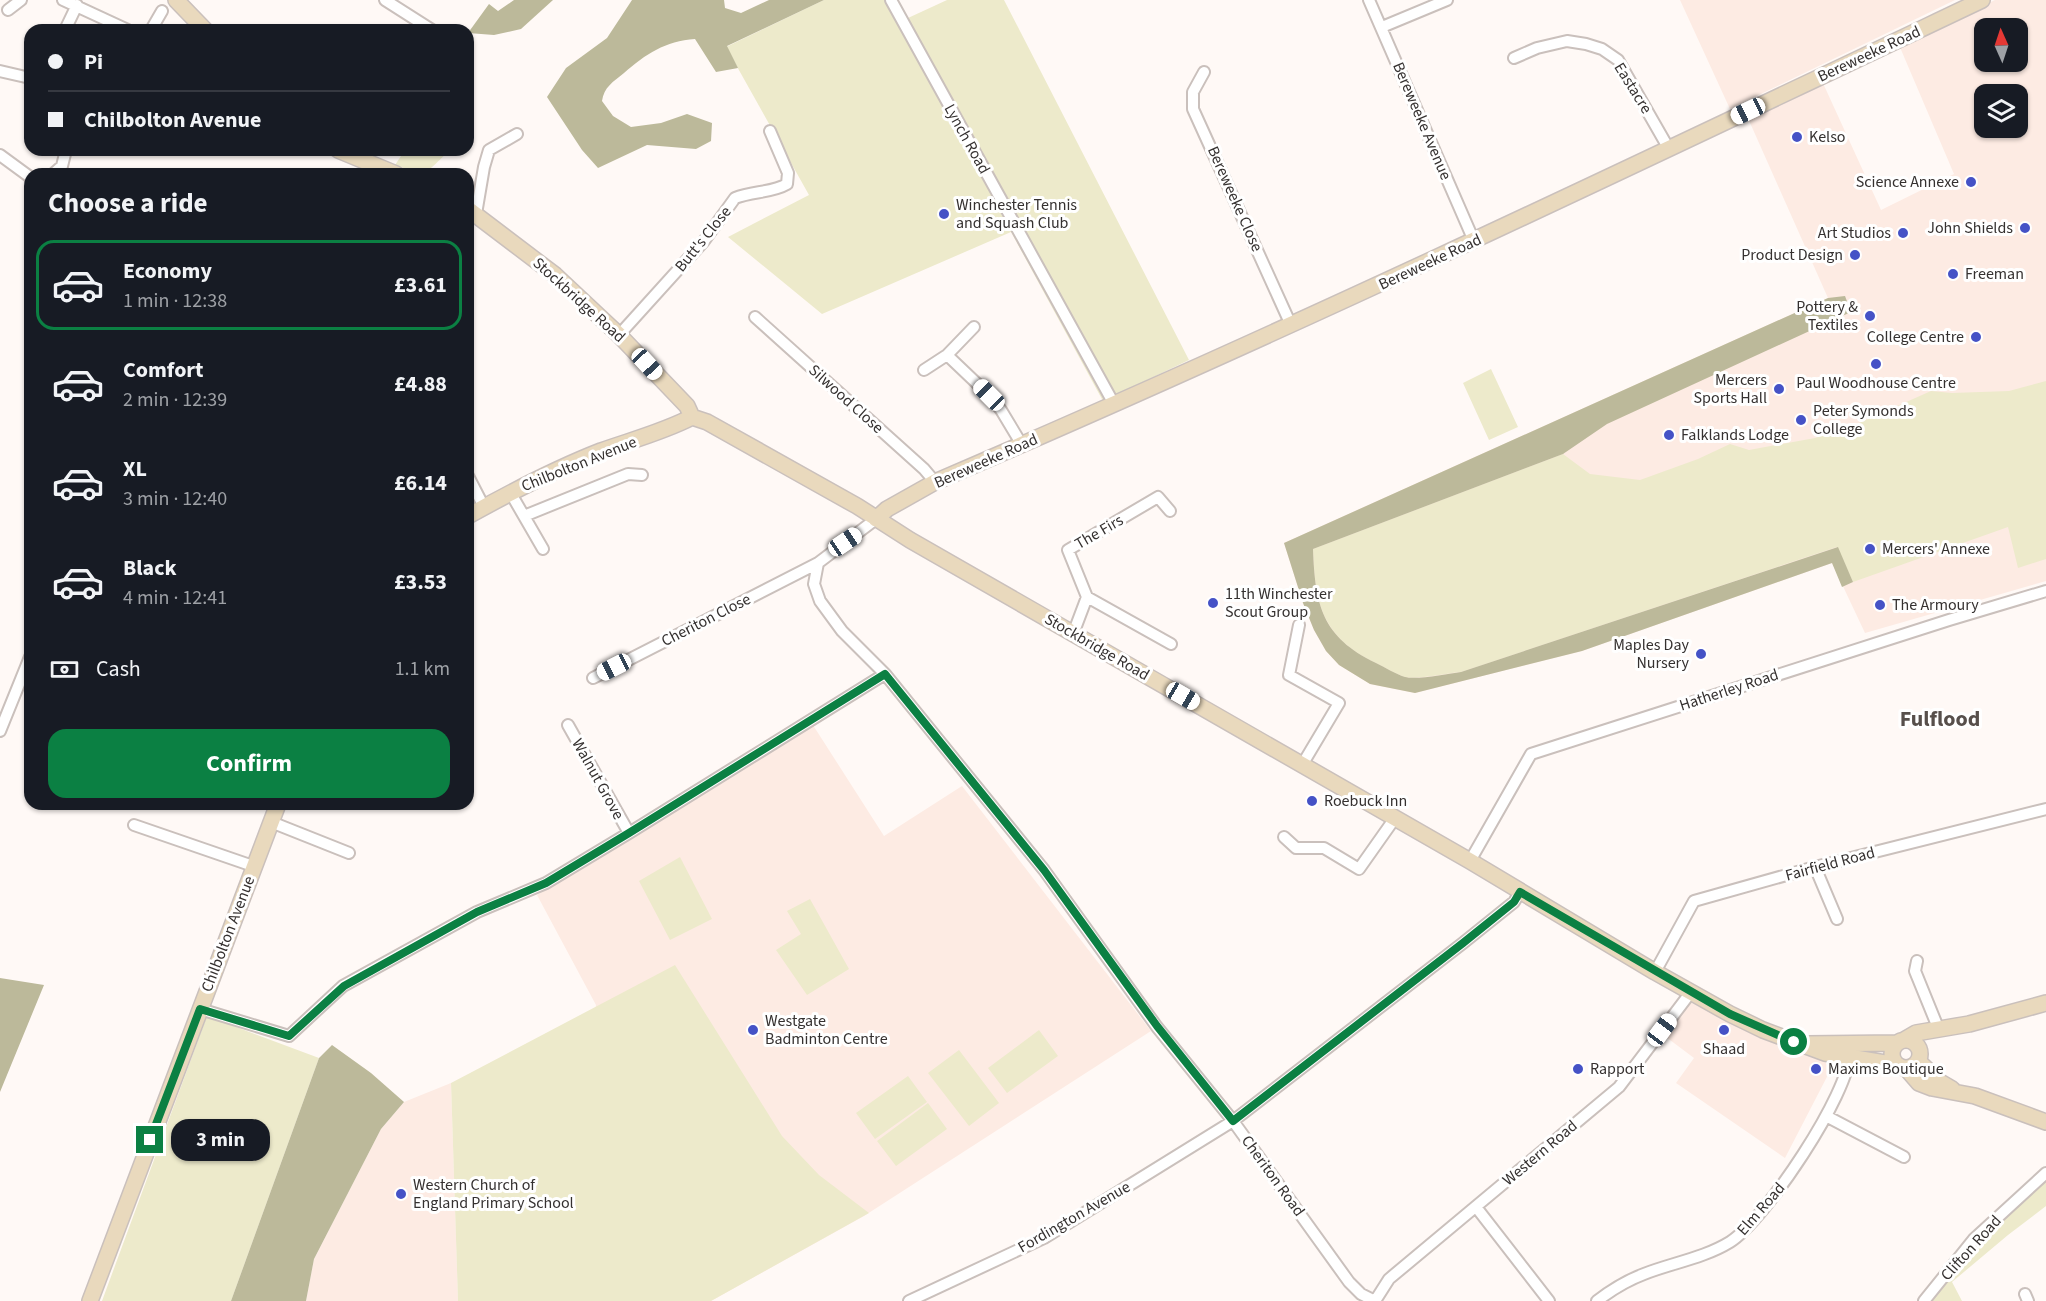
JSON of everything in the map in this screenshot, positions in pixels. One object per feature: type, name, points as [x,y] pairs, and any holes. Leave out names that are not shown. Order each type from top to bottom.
[{"type":"main road","points":[[176,0],[199,24]]},
{"type":"main road","name":"Bereweeke Road","points":[[876,519],[887,509],[935,482],[1291,325],[1474,241],[1982,0]]},
{"type":"main road","points":[[352,156],[382,168]]},
{"type":"main road","name":"Stockbridge Road","points":[[474,213],[555,275],[619,335],[687,406],[692,417],[707,422],[746,443],[857,506],[1073,634],[1470,861],[1655,972],[1753,1025],[1825,1053],[1850,1059],[1910,1061]]},
{"type":"main road","name":"Chilbolton Avenue","points":[[474,513],[510,492],[602,451],[661,431],[692,417]]},
{"type":"main road","name":"Chilbolton Avenue","points":[[90,1301],[276,810]]},
{"type":"main road","name":"Stockbridge Road","points":[[1802,1044],[1900,1041],[1916,1033],[1939,1030],[2046,1003]]},
{"type":"main road","points":[[1910,1061],[1928,1037],[1939,1030]]},
{"type":"main road","points":[[1910,1061],[1891,1054],[1900,1041],[1915,1044],[1910,1061],[1919,1083],[1932,1088],[1957,1092],[2046,1122]]},
{"type":"street","points":[[9,10],[21,0]]},
{"type":"street","points":[[63,0],[116,24]]},
{"type":"street","points":[[385,0],[423,24]]},
{"type":"street","name":"Lynch Road","points":[[891,0],[1114,404]]},
{"type":"street","name":"Bereweeke Avenue","points":[[1370,0],[1474,241]]},
{"type":"street","points":[[1382,27],[1447,0]]},
{"type":"street","points":[[68,24],[77,5]]},
{"type":"street","points":[[154,24],[162,11]]},
{"type":"street","name":"Eastacre","points":[[1514,58],[1537,48],[1567,41],[1586,44],[1602,50],[1618,60],[1669,149]]},
{"type":"street","points":[[0,71],[24,77]]},
{"type":"street","name":"Bereweeke Close","points":[[1204,72],[1193,92],[1193,109],[1291,325]]},
{"type":"street","name":"Butt's Close","points":[[619,335],[704,241],[735,198],[778,189],[787,184],[788,172],[770,131]]},
{"type":"street","points":[[474,204],[489,150],[517,134]]},
{"type":"street","points":[[0,155],[24,173]]},
{"type":"street","name":"Silwood Close","points":[[755,316],[924,469],[935,482]]},
{"type":"street","points":[[924,370],[947,355],[974,327]]},
{"type":"street","points":[[947,355],[989,395],[1022,445]]},
{"type":"street","points":[[524,516],[628,474],[642,475]]},
{"type":"street","points":[[474,488],[484,507]]},
{"type":"street","points":[[510,492],[543,549]]},
{"type":"street","name":"The Firs","points":[[1087,597],[1068,550],[1158,497],[1170,511]]},
{"type":"street","points":[[818,563],[876,519]]},
{"type":"street","name":"Cheriton Road","points":[[818,563],[814,584],[820,601],[842,631],[885,674],[1044,870],[1157,1026],[1233,1121],[1349,1282],[1361,1294],[1375,1301]]},
{"type":"street","name":"Cheriton Close","points":[[593,678],[818,563]]},
{"type":"street","name":"Hatherley Road","points":[[1470,861],[1531,754],[2046,591]]},
{"type":"street","points":[[1073,634],[1087,597],[1171,644]]},
{"type":"street","points":[[1299,625],[1289,675],[1338,703],[1302,765]]},
{"type":"street","points":[[0,731],[3,712],[24,669]]},
{"type":"street","points":[[200,1009],[289,1036],[344,986],[477,912],[546,883],[885,674]]},
{"type":"street","name":"Walnut Grove","points":[[568,725],[629,833]]},
{"type":"street","name":"Fairfield Road","points":[[1655,972],[1694,901],[1815,867],[2046,809]]},
{"type":"street","points":[[1284,837],[1296,848],[1324,848],[1359,869],[1395,818]]},
{"type":"street","points":[[271,822],[349,853]]},
{"type":"street","points":[[134,825],[254,866]]},
{"type":"street","points":[[1815,867],[1837,919]]},
{"type":"street","name":"Fordington Avenue","points":[[909,1301],[1044,1238],[1233,1121],[1463,943],[1514,902],[1520,892]]},
{"type":"street","points":[[1917,961],[1915,971],[1939,1030]]},
{"type":"street","name":"Western Road","points":[[1375,1301],[1389,1279],[1619,1087],[1691,992]]},
{"type":"street","name":"Elm Road","points":[[1597,1301],[1643,1274],[1729,1243],[1747,1229],[1784,1184],[1826,1116],[1843,1081],[1850,1059],[1850,1043]]},
{"type":"street","points":[[1826,1116],[1904,1157]]},
{"type":"street","name":"Clifton Road","points":[[1924,1301],[1974,1239],[2046,1173]]},
{"type":"street","points":[[1476,1207],[1549,1301]]},
{"type":"shaded area","points":[[514,0],[553,0],[521,29],[494,35],[474,33],[474,25],[489,4],[498,11]]},
{"type":"shaded area","points":[[632,0],[724,0],[725,8],[741,13],[769,0],[824,0],[727,46],[738,68],[716,72],[695,39],[674,42],[640,60],[613,82],[605,92],[602,101],[613,116],[631,127],[661,123],[687,114],[712,123],[711,141],[696,149],[647,145],[598,168],[582,150],[547,97],[566,68],[607,38]]},
{"type":"shaded area","name":"Winchester Tennis and Squash Club","points":[[824,0],[896,0],[908,18],[947,0],[1004,0],[1189,360],[1103,401],[1011,232],[822,314],[728,237],[809,195],[726,47]]},
{"type":"shaded area","points":[[1680,0],[1955,0],[1730,109]]},
{"type":"shaded area","name":"Peter Symonds College","points":[[1995,0],[2046,0],[2046,581],[1865,633],[1832,563],[1582,651],[1415,693],[1370,684],[1339,665],[1326,651],[1303,603],[1284,543],[1828,298],[1747,116],[1822,81],[1881,210],[1954,174],[1899,45]]},
{"type":"shaded area","points":[[401,156],[444,156],[431,168],[404,168],[395,165]]},
{"type":"shaded area","points":[[1845,296],[1851,312],[1607,424],[1563,454],[1313,549],[1316,587],[1325,617],[1333,630],[1358,653],[1410,678],[1461,672],[1838,547],[1853,582],[1842,587],[1832,563],[1582,651],[1415,693],[1370,684],[1339,665],[1326,651],[1303,603],[1284,543],[1828,298]]},
{"type":"shaded area","points":[[1491,369],[1518,427],[1489,440],[1463,383]]},
{"type":"shaded area","points":[[2046,381],[2046,559],[2018,568],[2008,527],[1853,582],[1837,547],[1461,672],[1416,678],[1405,677],[1394,672],[1358,653],[1344,642],[1325,617],[1320,602],[1316,586],[1313,549],[1563,454],[1590,474],[1640,480],[1698,459],[1730,444],[1749,450],[1815,438],[1859,423],[1931,391],[1952,393],[2009,391]]},
{"type":"shaded area","points":[[811,722],[884,836],[962,786],[1151,1031],[864,1216],[711,1301],[591,1046],[596,1005],[537,895]]},
{"type":"shaded area","points":[[680,857],[712,919],[670,940],[639,881]]},
{"type":"shaded area","points":[[810,899],[849,969],[807,995],[776,950],[801,934],[787,911]]},
{"type":"shaded area","points":[[675,965],[782,1136],[819,1175],[869,1213],[711,1301],[458,1301],[451,1083]]},
{"type":"shaded area","points":[[0,978],[44,985],[0,1092]]},
{"type":"shaded area","points":[[1689,998],[1825,1061],[1830,1071],[1785,1158],[1676,1083],[1694,1058],[1662,1034]]},
{"type":"shaded area","points":[[207,1016],[319,1058],[231,1301],[102,1301]]},
{"type":"shaded area","points":[[1039,1030],[1058,1056],[1007,1093],[988,1068]]},
{"type":"shaded area","points":[[332,1045],[371,1073],[404,1102],[381,1129],[314,1259],[306,1301],[231,1301],[319,1058]]},
{"type":"shaded area","points":[[959,1050],[999,1103],[969,1126],[928,1073]]},
{"type":"shaded area","points":[[908,1076],[927,1102],[875,1139],[856,1113]]},
{"type":"shaded area","name":"Western Church of England Primary School","points":[[451,1083],[458,1301],[306,1301],[314,1259],[381,1129],[404,1102]]},
{"type":"shaded area","points":[[928,1103],[947,1129],[896,1166],[877,1141]]},
{"type":"shaded area","points":[[2046,1179],[2046,1206],[1952,1282],[1962,1301],[1930,1301],[1979,1240]]},
{"type":"place","name":"Kelso","points":[[1797,137]]},
{"type":"place","name":"Science Annexe","points":[[1971,182]]},
{"type":"place","name":"Winchester Tennis and Squash Club","points":[[944,214]]},
{"type":"place","name":"John Shields","points":[[2025,228]]},
{"type":"place","name":"Art Studios","points":[[1903,233]]},
{"type":"place","name":"Product Design","points":[[1855,255]]},
{"type":"place","name":"Freeman","points":[[1953,274]]},
{"type":"place","name":"Pottery & Textiles","points":[[1870,316]]},
{"type":"place","name":"College Centre","points":[[1976,337]]},
{"type":"place","name":"Paul Woodhouse Centre","points":[[1876,364]]},
{"type":"place","name":"Mercers Sports Hall","points":[[1779,389]]},
{"type":"place","name":"Peter Symonds College","points":[[1801,420]]},
{"type":"place","name":"Falklands Lodge","points":[[1669,435]]},
{"type":"place","name":"Mercers' Annexe","points":[[1870,549]]},
{"type":"place","name":"11th Winchester Scout Group","points":[[1213,603]]},
{"type":"place","name":"The Armoury","points":[[1880,605]]},
{"type":"place","name":"Maples Day Nursery","points":[[1701,654]]},
{"type":"place","name":"Roebuck Inn","points":[[1312,801]]},
{"type":"place","name":"Westgate Badminton Centre","points":[[753,1030]]},
{"type":"place","name":"Shaad","points":[[1724,1030]]},
{"type":"place","name":"Rapport","points":[[1578,1069]]},
{"type":"place","name":"Maxims Boutique","points":[[1816,1069]]},
{"type":"place","name":"Western Church of England Primary School","points":[[401,1194]]},
{"type":"district","name":"Fulflood","points":[[1940,719]]},
{"type":"route","points":[[150,1140],[200,1009],[289,1036],[344,986],[477,912],[546,883],[885,674],[1044,870],[1157,1026],[1233,1121],[1463,943],[1514,902],[1520,892],[1730,1014],[1794,1042]]}]
